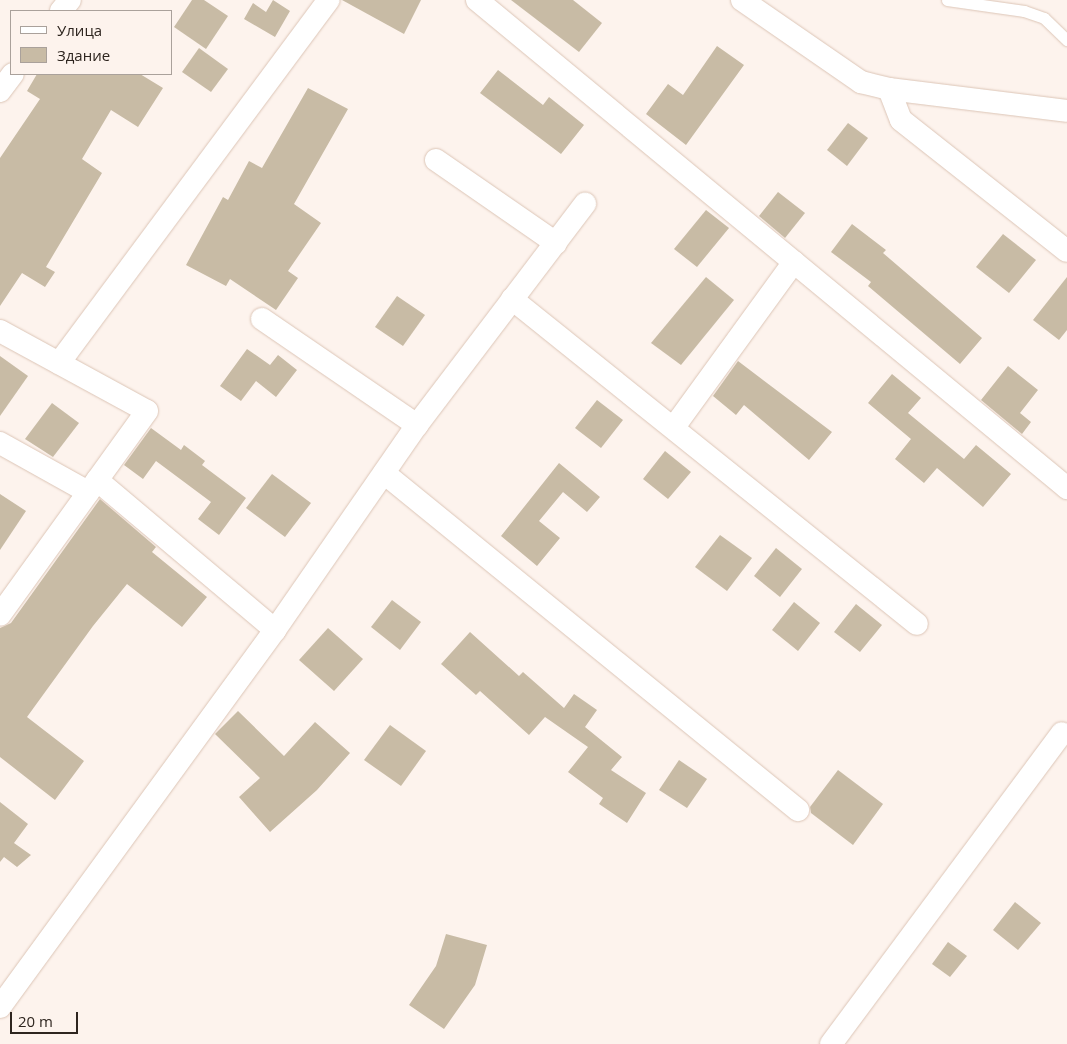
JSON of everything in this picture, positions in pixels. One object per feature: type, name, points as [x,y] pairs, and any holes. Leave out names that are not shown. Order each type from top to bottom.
[{"type":"street","points":[[62,10],[70,0]]},
{"type":"street","points":[[59,363],[329,0]]},
{"type":"street","points":[[477,0],[1067,488]]},
{"type":"street","points":[[742,0],[841,71],[861,82],[889,89],[1067,111]]},
{"type":"street","points":[[0,91],[12,75]]},
{"type":"street","points":[[889,89],[901,120],[1067,251]]},
{"type":"street","points":[[436,160],[556,243]]},
{"type":"street","points":[[0,1007],[276,630],[417,425],[585,204]]},
{"type":"street","points":[[674,427],[794,262]]},
{"type":"street","points":[[512,299],[674,427],[917,624]]},
{"type":"street","points":[[262,319],[417,425]]},
{"type":"street","points":[[0,331],[147,411],[0,614]]},
{"type":"street","points":[[0,443],[93,486],[276,630]]},
{"type":"street","points":[[384,473],[798,810]]},
{"type":"street","points":[[830,1044],[1062,733]]},
{"type":"lane","points":[[947,0],[1024,11],[1044,18],[1067,40]]},
{"type":"building","points":[[192,0],[204,0],[228,16],[206,49],[174,27]]},
{"type":"building","points":[[273,0],[290,11],[275,37],[244,19],[253,3],[266,12]]},
{"type":"building","points":[[342,0],[421,0],[404,34]]},
{"type":"building","points":[[511,0],[573,0],[602,23],[579,52]]},
{"type":"building","points":[[717,46],[744,65],[686,145],[646,114],[668,84],[683,95]]},
{"type":"building","points":[[199,48],[228,69],[211,92],[182,72]]},
{"type":"building","points":[[498,70],[543,105],[549,97],[584,125],[561,154],[480,93]]},
{"type":"building","points":[[36,75],[142,75],[163,88],[138,127],[111,110],[82,159],[102,173],[46,267],[55,272],[45,287],[22,273],[0,306],[0,158],[40,99],[27,91]]},
{"type":"building","points":[[308,88],[348,109],[294,204],[321,223],[288,271],[298,278],[276,310],[230,279],[226,286],[186,265],[223,197],[228,200],[249,161],[262,168]]},
{"type":"building","points":[[848,123],[868,138],[847,166],[827,150]]},
{"type":"building","points":[[778,192],[805,213],[785,238],[759,216]]},
{"type":"building","points":[[706,210],[729,228],[697,267],[674,249]]},
{"type":"building","points":[[852,224],[886,250],[883,253],[982,338],[960,364],[868,286],[871,282],[831,252]]},
{"type":"building","points":[[1003,234],[1036,260],[1009,293],[976,267]]},
{"type":"building","points":[[706,277],[734,300],[681,365],[651,343]]},
{"type":"building","points":[[1067,277],[1067,330],[1059,340],[1033,320]]},
{"type":"building","points":[[397,296],[425,315],[403,346],[375,327]]},
{"type":"building","points":[[247,349],[270,365],[278,355],[297,370],[276,397],[256,381],[241,401],[220,386]]},
{"type":"building","points":[[0,356],[28,376],[0,416]]},
{"type":"building","points":[[738,361],[832,432],[809,460],[744,405],[736,415],[713,396]]},
{"type":"building","points":[[1008,366],[1038,390],[1020,413],[1031,422],[1022,434],[981,400]]},
{"type":"building","points":[[892,374],[921,398],[908,413],[964,459],[976,445],[1011,474],[983,507],[937,468],[924,483],[895,459],[911,439],[868,403]]},
{"type":"building","points":[[597,400],[623,420],[601,448],[575,428]]},
{"type":"building","points":[[52,403],[79,423],[53,457],[25,439]]},
{"type":"building","points":[[151,428],[181,450],[184,445],[205,461],[202,465],[246,498],[219,535],[198,519],[211,502],[156,461],[143,479],[124,465]]},
{"type":"building","points":[[665,451],[691,472],[668,499],[643,479]]},
{"type":"building","points":[[559,463],[600,497],[587,512],[563,492],[539,521],[560,538],[537,566],[501,536]]},
{"type":"building","points":[[272,474],[311,503],[285,537],[246,508]]},
{"type":"building","points":[[0,494],[26,511],[0,550]]},
{"type":"building","points":[[100,499],[156,547],[152,552],[207,597],[182,627],[127,584],[93,626],[27,717],[84,761],[55,800],[0,757],[0,628],[11,623]]},
{"type":"building","points":[[720,535],[752,558],[727,591],[695,567]]},
{"type":"building","points":[[776,548],[802,569],[780,597],[754,576]]},
{"type":"building","points":[[392,600],[421,622],[400,650],[371,627]]},
{"type":"building","points":[[794,602],[820,623],[798,651],[772,630]]},
{"type":"building","points":[[856,604],[882,625],[860,652],[834,632]]},
{"type":"building","points":[[328,628],[363,659],[334,691],[299,660]]},
{"type":"building","points":[[470,632],[519,676],[523,672],[564,708],[574,694],[597,710],[585,727],[622,757],[611,770],[646,793],[627,823],[599,804],[603,798],[568,772],[588,747],[545,717],[529,735],[480,691],[476,695],[441,664]]},
{"type":"building","points":[[238,711],[284,756],[315,722],[350,753],[317,790],[270,832],[239,797],[260,778],[215,734]]},
{"type":"building","points":[[390,725],[426,751],[401,786],[364,760]]},
{"type":"building","points":[[679,760],[707,779],[687,808],[659,790]]},
{"type":"building","points":[[838,770],[883,804],[853,845],[811,813],[810,807]]},
{"type":"building","points":[[0,802],[28,824],[14,843],[31,855],[17,867],[4,857],[0,862]]},
{"type":"building","points":[[1015,902],[1041,923],[1018,950],[993,930]]},
{"type":"building","points":[[446,934],[487,945],[475,985],[444,1029],[409,1005],[436,966]]},
{"type":"building","points":[[948,942],[967,956],[950,977],[932,964]]}]
